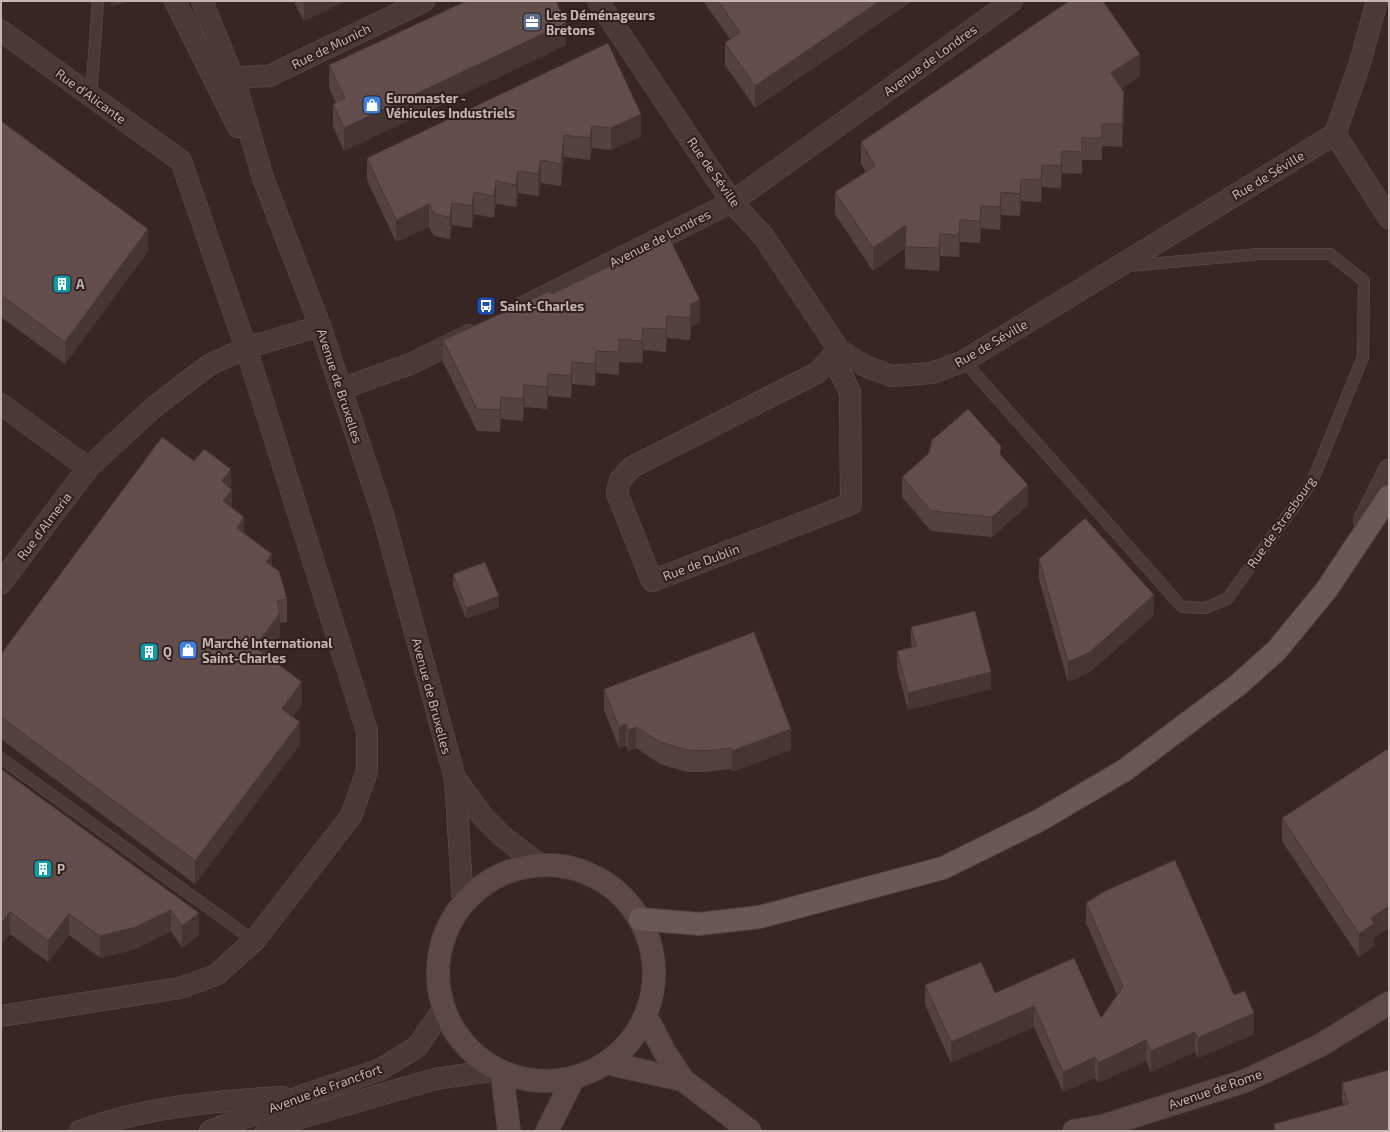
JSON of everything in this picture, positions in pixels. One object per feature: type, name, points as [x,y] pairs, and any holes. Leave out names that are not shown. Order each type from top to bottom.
[{"type":"main road","points":[[640,919],[699,924],[760,917],[943,868],[1040,820],[1125,770],[1238,685],[1277,650],[1327,589],[1389,496]]},
{"type":"street","points":[[175,1],[263,178]]},
{"type":"street","name":"Avenue de Bruxelles","points":[[202,1],[235,82],[263,178],[320,326],[383,515],[455,778],[463,903]]},
{"type":"street","name":"Rue de Munich","points":[[235,82],[244,77],[269,76],[424,1]]},
{"type":"street","name":"Rue de Séville","points":[[598,1],[732,202],[764,237],[836,353],[864,366],[892,376],[932,373],[964,361],[1335,134]]},
{"type":"street","name":"Avenue de Londres","points":[[508,316],[732,202],[1012,1]]},
{"type":"street","points":[[1377,1],[1359,66],[1335,134],[1389,218]]},
{"type":"street","name":"Rue d'Alicante","points":[[1,31],[181,161],[246,348]]},
{"type":"street","name":"Rue d'Almeria","points":[[1,583],[88,468],[154,407],[209,365],[246,348],[320,326]]},
{"type":"street","points":[[341,389],[410,364],[487,326]]},
{"type":"street","points":[[1,1016],[180,988],[216,975],[254,941],[351,816],[367,771],[367,731],[246,348]]},
{"type":"street","name":"Rue de Dublin","points":[[836,353],[850,392],[851,504],[814,517],[652,581],[617,493],[620,480],[632,467],[817,373],[836,353]]},
{"type":"street","points":[[1,404],[88,468]]},
{"type":"street","points":[[1327,589],[1389,470]]},
{"type":"street","name":"Avenue de Bruxelles","points":[[455,778],[488,822],[502,836],[540,865]]},
{"type":"street","points":[[540,865],[570,868],[598,878],[622,896],[640,919],[652,950],[654,984],[646,1016],[630,1042],[607,1063],[573,1079],[537,1082],[499,1072],[479,1059],[463,1044],[451,1028],[443,1008],[437,981],[439,953],[448,927],[463,903],[484,884],[511,871],[540,865]]},
{"type":"street","name":"Avenue de Rome","points":[[1074,1131],[1104,1126],[1245,1081],[1319,1046],[1389,1003]]},
{"type":"street","name":"Avenue de Francfort","points":[[210,1131],[304,1095],[379,1070],[417,1047],[443,1008]]},
{"type":"street","points":[[646,1016],[664,1051],[683,1080],[750,1131]]},
{"type":"street","points":[[607,1063],[683,1080]]},
{"type":"street","points":[[499,1072],[509,1131]]},
{"type":"street","name":"Avenue de Francfort","points":[[266,1131],[297,1119],[435,1079],[499,1072]]},
{"type":"street","points":[[547,1131],[573,1079]]},
{"type":"street","points":[[80,1131],[110,1120],[183,1106],[230,1100],[304,1095]]},
{"type":"lane","points":[[91,96],[98,1]]},
{"type":"lane","name":"Rue de Strasbourg","points":[[964,361],[1182,607],[1205,608],[1227,598],[1312,482],[1363,358],[1364,281],[1330,254],[1258,254],[1118,267]]},
{"type":"lane","points":[[1,758],[254,941]]},
{"type":"building","points":[[466,1],[556,1],[566,23],[344,128],[333,104],[345,98],[329,65]]},
{"type":"building","points":[[718,1],[880,1],[755,86],[725,43],[740,32]]},
{"type":"building","points":[[1069,1],[1103,1],[1140,54],[1111,73],[1124,92],[1122,124],[1102,124],[1102,138],[1082,138],[1082,152],[1062,151],[1061,166],[1042,165],[1041,180],[1021,179],[1020,194],[1001,192],[1000,207],[981,206],[980,221],[960,220],[959,235],[940,234],[939,248],[905,247],[906,225],[873,248],[835,192],[875,166],[861,142]]},
{"type":"building","points":[[608,43],[641,114],[611,128],[592,126],[590,138],[564,135],[561,164],[541,160],[538,174],[518,171],[516,185],[496,181],[494,196],[474,192],[472,206],[452,203],[450,217],[434,214],[429,204],[396,220],[367,158]]},
{"type":"building","name":"A","points":[[1,121],[148,229],[65,342],[1,295]]},
{"type":"building","points":[[669,237],[700,300],[691,304],[690,318],[667,316],[666,329],[643,328],[642,341],[619,339],[619,352],[596,351],[595,364],[572,362],[571,376],[548,374],[547,387],[524,385],[523,399],[501,397],[500,410],[477,409],[443,340],[550,291],[552,294]]},
{"type":"building","points":[[968,409],[1001,446],[1000,454],[1028,485],[992,517],[931,511],[902,477],[929,453],[932,440]]},
{"type":"building","name":"Q","points":[[162,437],[194,461],[204,449],[231,469],[222,481],[232,490],[223,501],[244,517],[237,528],[272,554],[266,562],[279,571],[287,599],[277,601],[280,613],[255,647],[302,682],[282,709],[300,722],[195,861],[1,717],[1,654]]},
{"type":"building","points":[[1085,518],[1154,595],[1090,652],[1068,662],[1039,559]]},
{"type":"building","points":[[485,562],[499,596],[466,608],[453,574]]},
{"type":"building","points":[[975,611],[991,672],[908,693],[897,651],[916,646],[911,627]]},
{"type":"building","points":[[754,632],[791,729],[732,751],[731,748],[704,751],[687,750],[660,742],[636,727],[628,730],[626,724],[619,727],[604,689]]},
{"type":"building","points":[[1389,748],[1389,906],[1371,918],[1374,924],[1359,934],[1282,818]]},
{"type":"building","points":[[1,769],[199,913],[182,926],[171,910],[136,927],[100,936],[69,914],[48,941],[10,912],[1,923]]},
{"type":"building","points":[[1175,860],[1234,995],[1245,991],[1254,1013],[1198,1038],[1195,1032],[1151,1051],[1146,1040],[1098,1063],[1095,1057],[1063,1072],[1034,1006],[951,1042],[925,985],[981,962],[995,993],[1074,958],[1101,1018],[1123,987],[1086,903],[1105,891]]},
{"type":"building","points":[[1389,1070],[1389,1131],[1275,1131],[1274,1124],[1348,1104],[1342,1083]]},
{"type":"place","name":"Les Déménageurs Bretons","points":[[532,22]]},
{"type":"place","name":"Euromaster - Véhicules Industriels","points":[[372,105]]},
{"type":"place","name":"A","points":[[62,284]]},
{"type":"place","name":"Saint-Charles","points":[[486,306]]},
{"type":"place","name":"Marché International Saint-Charles","points":[[188,650]]},
{"type":"place","name":"Q","points":[[149,652]]},
{"type":"place","name":"P","points":[[43,869]]}]
